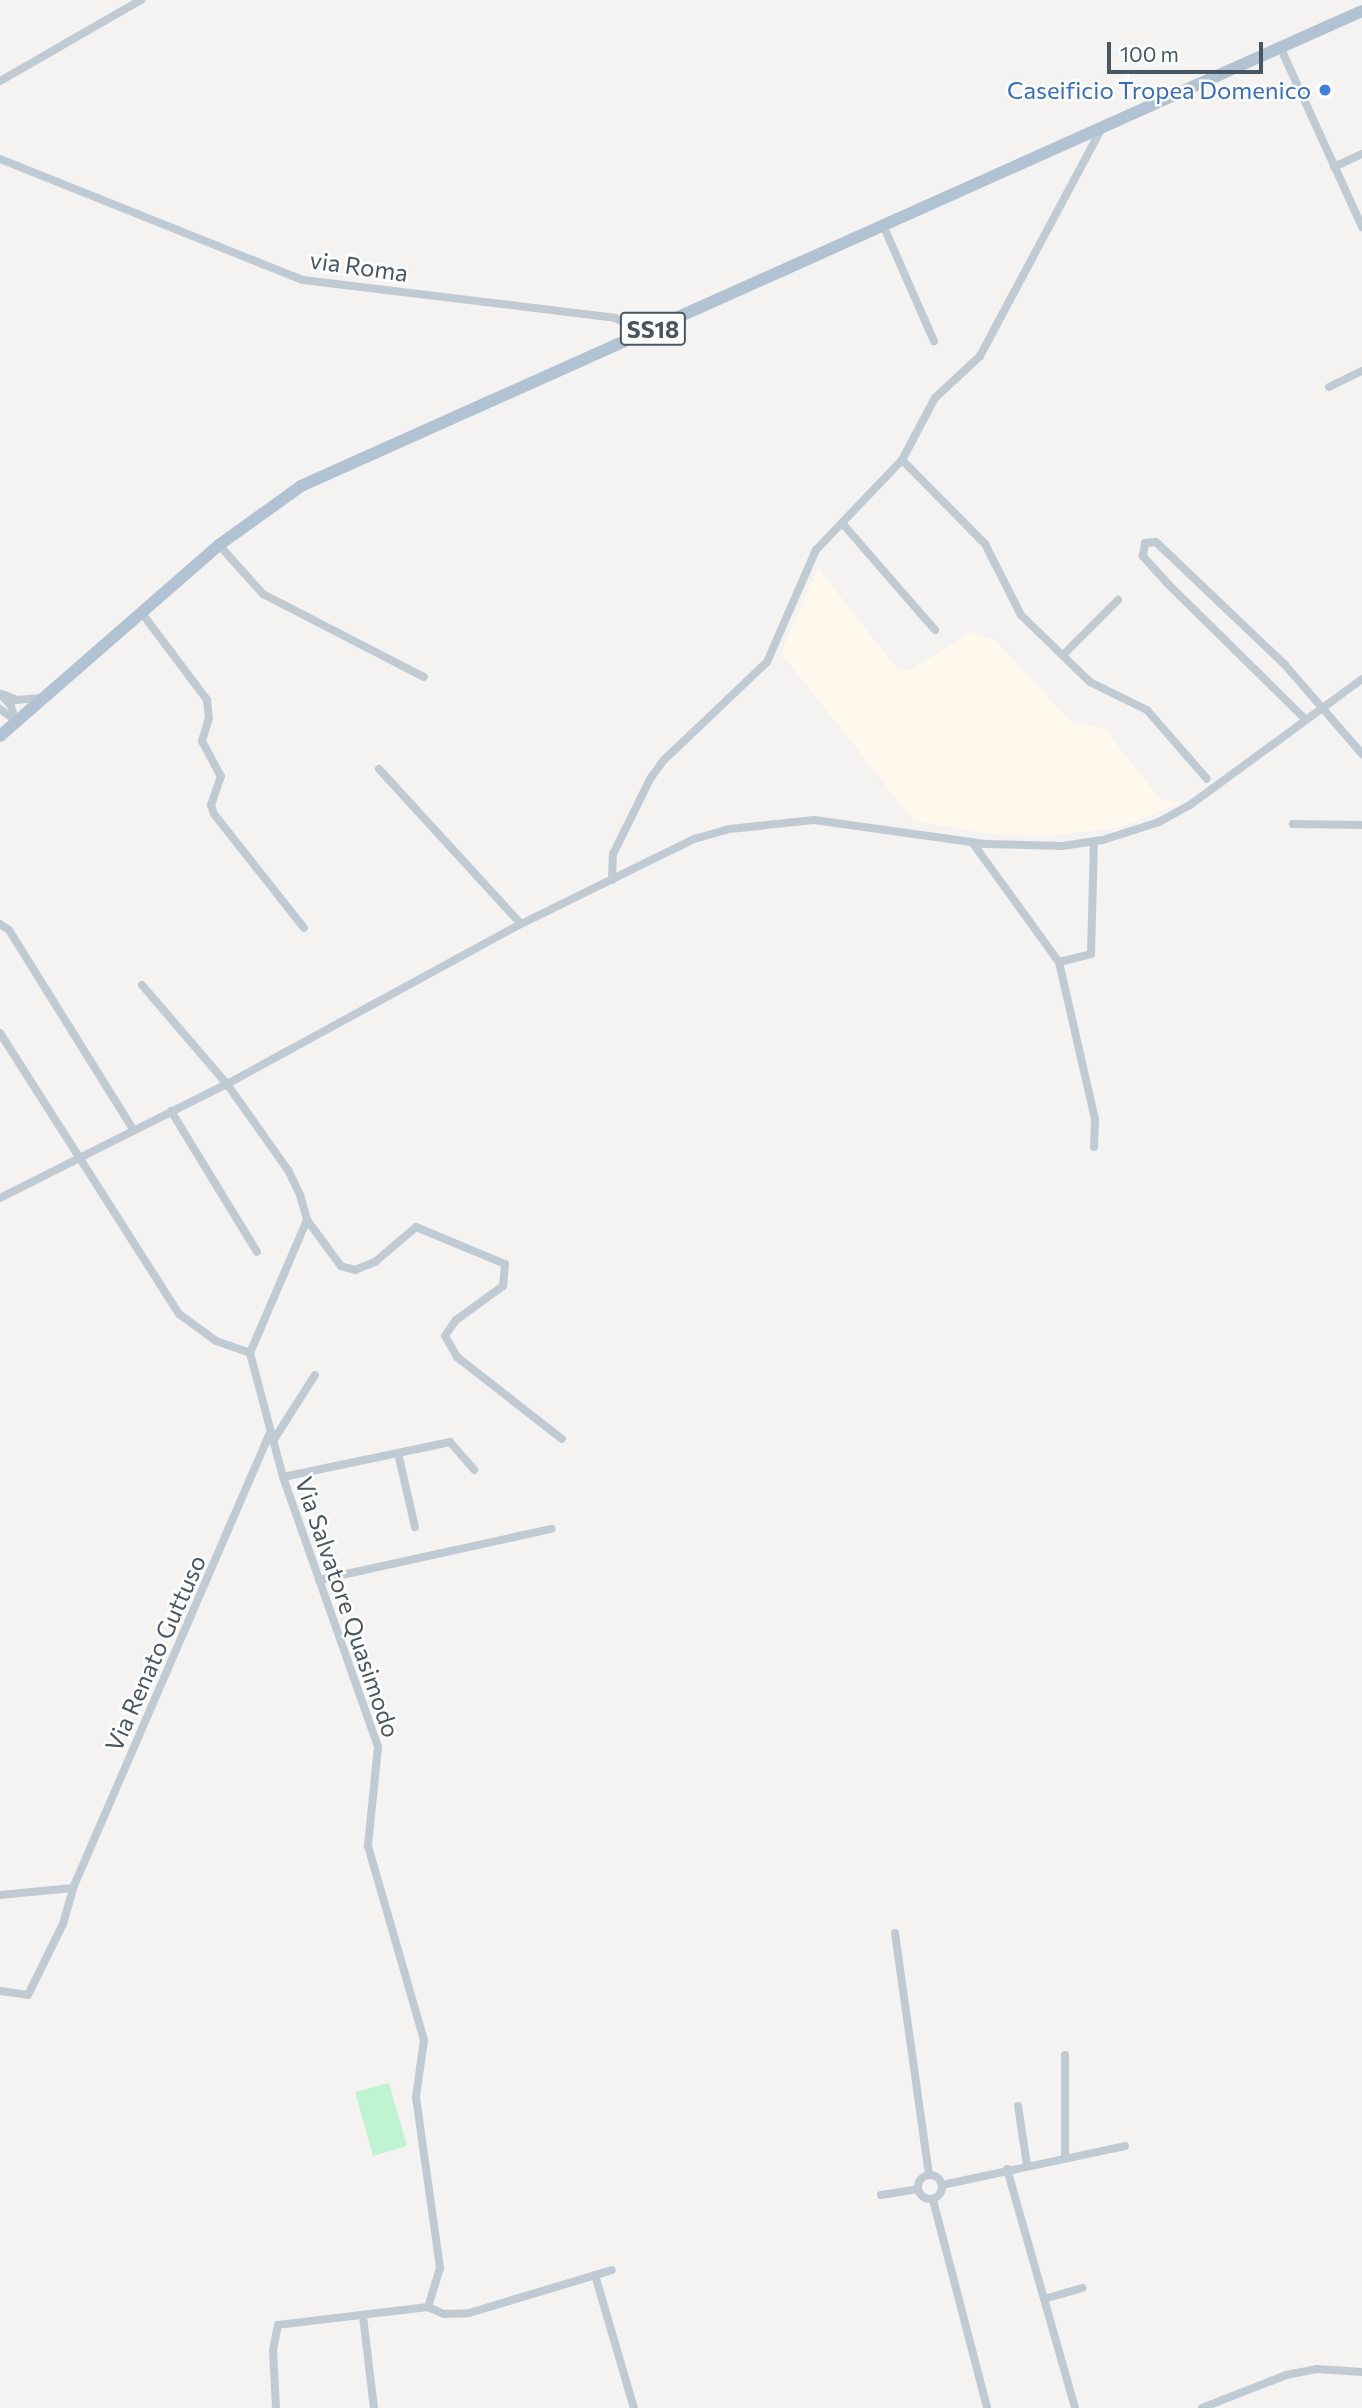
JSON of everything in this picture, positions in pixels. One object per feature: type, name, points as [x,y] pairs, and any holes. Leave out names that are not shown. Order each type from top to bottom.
[{"type":"main road","name":"SS18","points":[[0,736],[40,698],[271,503],[332,470],[647,332],[1103,126],[1281,50],[1362,11]]},
{"type":"street","points":[[0,81],[141,0]]},
{"type":"street","points":[[1281,50],[1362,227]]},
{"type":"street","points":[[612,880],[613,854],[650,779],[664,760],[767,662],[816,550],[902,460],[935,398],[980,356],[999,325],[1103,126]]},
{"type":"street","points":[[1334,167],[1362,154]]},
{"type":"street","name":"via Roma","points":[[0,159],[303,280],[615,318],[647,332]]},
{"type":"street","points":[[883,225],[934,341]]},
{"type":"street","points":[[1329,387],[1362,371]]},
{"type":"street","points":[[902,460],[985,544],[1021,615],[1090,682],[1147,710],[1207,779]]},
{"type":"street","points":[[842,523],[935,630]]},
{"type":"street","points":[[1306,720],[1168,584],[1143,556],[1145,543],[1156,542],[1325,706],[1362,754]]},
{"type":"street","points":[[219,545],[263,594],[424,677]]},
{"type":"street","points":[[1063,655],[1118,600]]},
{"type":"street","points":[[141,612],[207,700],[209,718],[202,741],[221,776],[211,805],[214,814],[304,928]]},
{"type":"street","points":[[0,1198],[79,1155],[227,1084],[521,924],[694,839],[769,824],[814,820],[972,842],[1031,847],[1094,842],[1159,822],[1190,805],[1362,679]]},
{"type":"street","points":[[0,694],[17,700],[40,698]]},
{"type":"street","points":[[0,694],[11,706],[15,720]]},
{"type":"street","points":[[0,709],[15,720]]},
{"type":"street","points":[[379,769],[521,924]]},
{"type":"street","points":[[1293,824],[1362,825]]},
{"type":"street","points":[[972,842],[1059,962],[1095,1119],[1094,1147]]},
{"type":"street","points":[[1059,962],[1091,954],[1094,842]]},
{"type":"street","points":[[0,924],[9,930],[133,1129]]},
{"type":"street","points":[[142,985],[227,1084],[288,1170],[307,1220],[341,1266],[355,1270],[375,1262],[416,1227],[505,1264],[503,1286],[456,1320],[445,1336],[457,1357],[562,1439]]},
{"type":"street","points":[[0,1033],[178,1314],[216,1341],[250,1353],[307,1220]]},
{"type":"street","points":[[171,1111],[257,1251]]},
{"type":"street","name":"Via Salvatore Quasimodo","points":[[250,1353],[283,1477],[378,1747],[368,1846],[424,2040],[416,2097],[440,2268],[428,2307]]},
{"type":"street","name":"Via Renato Guttuso","points":[[0,1991],[28,1995],[63,1924],[73,1888],[271,1437],[315,1375]]},
{"type":"street","points":[[283,1477],[450,1442],[474,1470]]},
{"type":"street","points":[[398,1452],[415,1527]]},
{"type":"street","points":[[319,1580],[551,1529]]},
{"type":"street","points":[[0,1895],[73,1888]]},
{"type":"street","points":[[895,1933],[929,2175],[942,2185]]},
{"type":"street","points":[[1065,2055],[1065,2157]]},
{"type":"street","points":[[1018,2106],[1027,2165]]},
{"type":"street","points":[[988,2408],[933,2200],[942,2185],[1007,2169],[1125,2146]]},
{"type":"street","points":[[1007,2169],[1075,2408]]},
{"type":"street","points":[[917,2189],[922,2177],[929,2175]]},
{"type":"street","points":[[881,2195],[917,2189]]},
{"type":"street","points":[[917,2189],[926,2200],[933,2200]]},
{"type":"street","points":[[276,2408],[272,2350],[278,2325],[428,2307],[444,2314],[469,2313],[612,2270]]},
{"type":"street","points":[[595,2275],[634,2408]]},
{"type":"street","points":[[1044,2299],[1082,2288]]},
{"type":"street","points":[[363,2316],[374,2408]]},
{"type":"street","points":[[1202,2408],[1286,2375],[1316,2369],[1362,2372]]},
{"type":"shaded area","points":[[818,568],[897,669],[910,670],[972,632],[995,640],[1072,723],[1104,728],[1161,800],[1182,802],[1118,828],[1045,836],[983,833],[914,821],[781,653]]},
{"type":"green space","points":[[389,2083],[407,2146],[373,2156],[355,2092]]},
{"type":"place","name":"Caseificio Tropea Domenico","points":[[1325,90]]}]
